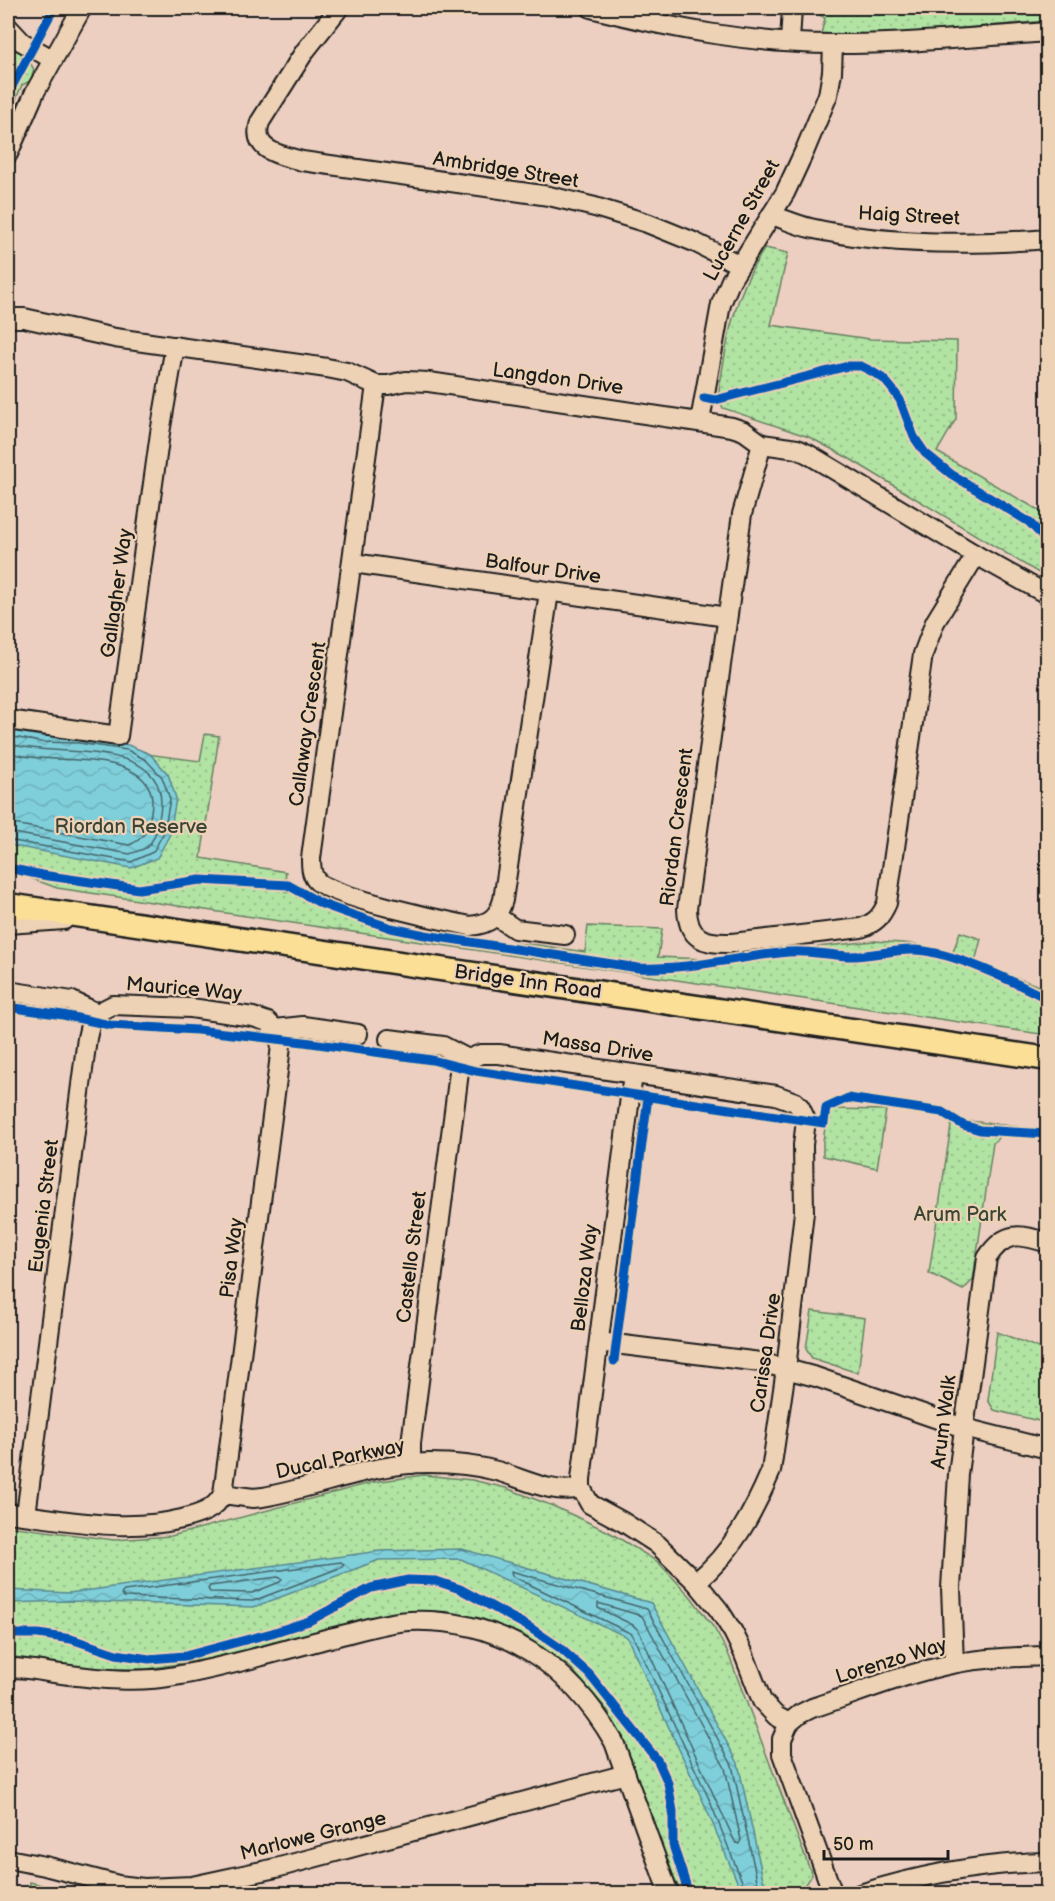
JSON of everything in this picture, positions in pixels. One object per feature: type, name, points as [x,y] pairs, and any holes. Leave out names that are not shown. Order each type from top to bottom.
[{"type":"main road","name":"Bridge Inn Road","points":[[8,905],[1047,1059]]},
{"type":"street","points":[[8,154],[34,92],[82,8]]},
{"type":"street","name":"Ambridge Street","points":[[339,8],[305,51],[267,109],[258,129],[260,142],[265,148],[280,156],[302,161],[538,194],[595,207],[675,234],[740,265]]},
{"type":"street","points":[[591,8],[656,25],[729,37],[832,44],[929,41],[1047,32]]},
{"type":"street","points":[[790,41],[792,8]]},
{"type":"street","points":[[8,27],[22,42],[52,59]]},
{"type":"street","name":"Lucerne Street","points":[[700,421],[721,304],[731,280],[785,193],[828,95],[832,72],[832,44]]},
{"type":"street","name":"Haig Street","points":[[771,215],[809,228],[863,237],[935,242],[1047,239]]},
{"type":"street","points":[[8,308],[16,318],[174,346],[339,370],[376,386]]},
{"type":"street","name":"Gallagher Way","points":[[8,720],[118,736],[174,346]]},
{"type":"street","name":"Langdon Drive","points":[[376,386],[388,386],[406,381],[429,382],[732,427],[744,431],[762,444],[797,449],[808,454],[1047,595]]},
{"type":"street","name":"Callaway Crescent","points":[[376,386],[311,868],[316,880],[329,889],[350,897],[470,926],[483,925],[495,916]]},
{"type":"street","name":"Riordan Crescent","points":[[762,444],[742,514],[687,909],[687,921],[693,934],[704,940],[716,943],[861,928],[874,924],[882,915],[887,903],[923,654],[929,635],[976,555]]},
{"type":"street","name":"Balfour Drive","points":[[353,563],[727,617]]},
{"type":"street","points":[[549,592],[503,900],[500,912],[495,916],[515,929],[565,935]]},
{"type":"street","points":[[8,924],[90,918]]},
{"type":"street","points":[[8,991],[72,1001],[97,1012]]},
{"type":"street","name":"Maurice Way","points":[[97,1012],[113,1005],[191,1008],[253,1017],[268,1022],[275,1029]]},
{"type":"street","name":"Eugenia Street","points":[[16,1514],[87,1038],[91,1021],[97,1012]]},
{"type":"street","points":[[275,1029],[303,1026],[358,1034]]},
{"type":"street","name":"Pisa Way","points":[[223,1494],[279,1063],[281,1045],[275,1029]]},
{"type":"street","points":[[389,1039],[443,1046],[468,1059]]},
{"type":"street","name":"Massa Drive","points":[[468,1059],[481,1054],[499,1054],[776,1095],[788,1098],[800,1107]]},
{"type":"street","name":"Castello Street","points":[[411,1464],[413,1421],[456,1088],[459,1072],[468,1059]]},
{"type":"street","name":"Belloza Way","points":[[581,1488],[580,1479],[633,1074]]},
{"type":"street","name":"Carissa Drive","points":[[696,1582],[714,1568],[725,1555],[756,1506],[771,1471],[804,1230],[803,1145],[806,1120],[800,1107]]},
{"type":"street","name":"Arum Walk","points":[[954,1663],[951,1588],[958,1474],[987,1258],[999,1243],[1015,1236],[1023,1235],[1047,1243]]},
{"type":"street","points":[[599,1342],[760,1362],[964,1428],[1047,1449]]},
{"type":"street","name":"Ducal Parkway","points":[[223,1494],[263,1497],[375,1469],[411,1464],[471,1466],[518,1477],[549,1488],[570,1491],[581,1488]]},
{"type":"street","points":[[581,1488],[590,1504],[657,1544],[696,1582],[719,1610],[733,1632],[762,1701],[776,1716],[789,1723],[782,1739],[782,1754],[833,1893]]},
{"type":"street","points":[[16,1514],[114,1526],[154,1524],[208,1511],[218,1504],[223,1494]]},
{"type":"street","points":[[8,1668],[94,1678],[134,1680],[174,1677],[381,1625],[410,1622],[449,1623],[474,1628],[503,1638],[531,1652],[561,1673],[586,1699],[614,1742],[669,1893]]},
{"type":"street","name":"Lorenzo Way","points":[[789,1723],[812,1708],[929,1669],[954,1663],[1047,1656]]},
{"type":"street","name":"Marlowe Grange","points":[[8,1858],[118,1885],[144,1888],[192,1886],[276,1868],[607,1781],[626,1774]]},
{"type":"street","points":[[860,1893],[939,1873],[986,1866],[1047,1862]]},
{"type":"green space","points":[[800,8],[1048,8],[1047,21],[880,35],[821,34],[825,18],[813,11],[799,16]]},
{"type":"green space","points":[[8,37],[27,56],[34,70],[30,81],[22,85],[8,117]]},
{"type":"green space","points":[[765,248],[788,253],[771,325],[870,339],[957,341],[956,419],[937,452],[1047,515],[1047,578],[850,459],[809,437],[723,408],[718,398],[732,320],[745,284]]},
{"type":"green space","name":"Riordan Reserve","points":[[205,734],[219,736],[201,858],[286,872],[284,891],[373,919],[446,937],[497,944],[538,945],[585,952],[588,926],[662,929],[658,957],[704,959],[874,941],[916,944],[952,955],[960,932],[981,939],[975,962],[1047,989],[1047,1035],[57,888],[22,875],[8,873],[8,736],[200,761]]},
{"type":"green space","points":[[828,1109],[886,1110],[877,1168],[823,1156]]},
{"type":"green space","name":"Arum Park","points":[[952,1119],[1047,1130],[1047,1139],[1000,1136],[993,1143],[973,1280],[963,1290],[929,1273]]},
{"type":"green space","points":[[812,1311],[865,1318],[858,1373],[812,1358],[806,1349]]},
{"type":"green space","points":[[997,1332],[1047,1351],[1047,1423],[994,1410],[988,1400]]},
{"type":"green space","points":[[424,1475],[472,1480],[506,1488],[553,1506],[609,1532],[658,1562],[691,1597],[714,1628],[728,1653],[812,1875],[805,1886],[788,1893],[685,1893],[673,1879],[629,1755],[607,1710],[571,1668],[525,1636],[480,1618],[423,1611],[384,1615],[208,1659],[147,1669],[96,1669],[8,1656],[8,1526],[114,1540],[171,1536],[374,1482]]},
{"type":"green space","points":[[30,1882],[72,1893],[29,1893]]},
{"type":"water","points":[[8,730],[41,736],[79,737],[128,745],[150,754],[168,774],[176,798],[170,834],[157,858],[131,868],[8,845]]},
{"type":"water","points":[[462,1549],[651,1603],[738,1763],[766,1893],[742,1893],[703,1801],[627,1637],[461,1559],[379,1560],[254,1607],[69,1601],[8,1603],[8,1590],[69,1593],[380,1551]]},
{"type":"cycle path","points":[[8,94],[54,8]]},
{"type":"cycle path","points":[[704,398],[715,400],[848,366],[861,366],[884,379],[893,390],[900,400],[914,437],[925,453],[951,474],[1029,522],[1048,542]]},
{"type":"cycle path","points":[[8,868],[139,889],[200,880],[288,885],[322,904],[391,928],[638,968],[694,965],[795,952],[847,956],[915,950],[965,962],[1048,999]]},
{"type":"cycle path","points":[[8,1007],[110,1025],[197,1030],[432,1060],[476,1071],[824,1123],[826,1108],[848,1098],[942,1112],[963,1125],[980,1130],[1048,1134]]},
{"type":"cycle path","points":[[614,1361],[648,1097]]},
{"type":"cycle path","points":[[8,1634],[38,1634],[71,1639],[116,1654],[149,1659],[185,1656],[309,1621],[371,1588],[408,1580],[436,1581],[460,1589],[529,1627],[560,1648],[589,1674],[658,1761],[668,1783],[673,1811],[673,1845],[689,1894]]}]
